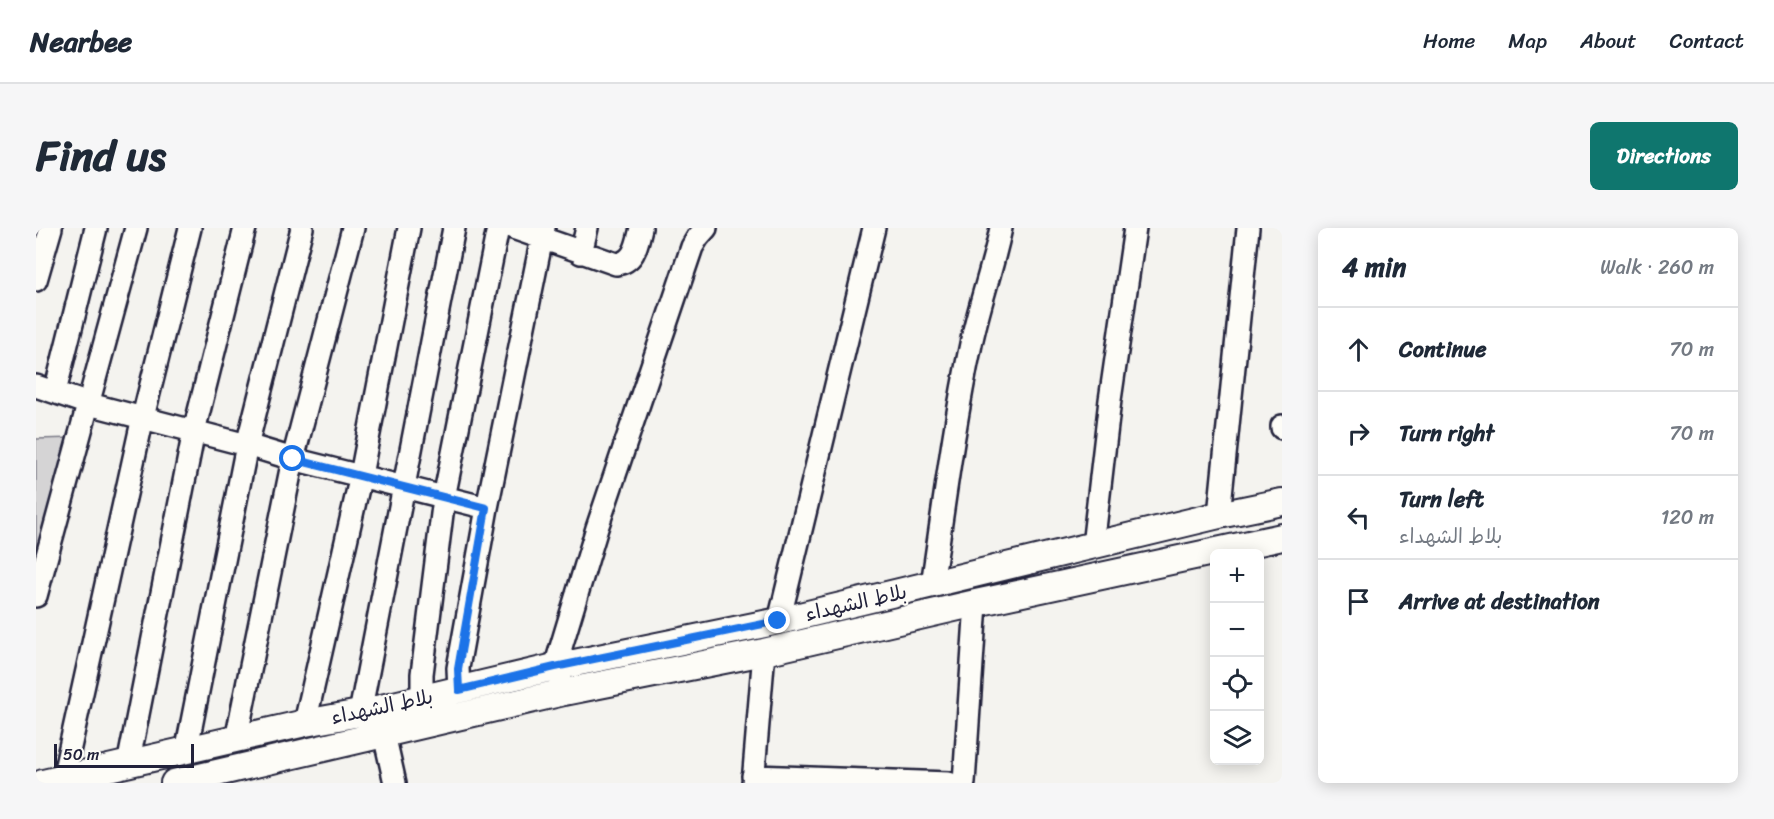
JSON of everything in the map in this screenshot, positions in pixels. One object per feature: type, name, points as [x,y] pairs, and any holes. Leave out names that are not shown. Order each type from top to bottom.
[{"type":"main road","name":"بلاط الشهداء","points":[[53,781],[555,667],[778,621],[1219,515],[1282,502]]},
{"type":"main road","points":[[174,783],[564,692],[764,652],[976,603],[1282,537]]},
{"type":"street","points":[[36,280],[51,228]]},
{"type":"street","points":[[96,228],[46,389],[89,404],[361,475],[402,488],[486,508]]},
{"type":"street","points":[[36,596],[136,228]]},
{"type":"street","points":[[53,781],[190,228]]},
{"type":"street","points":[[128,765],[194,431],[245,228]]},
{"type":"street","points":[[186,752],[247,445],[302,228]]},
{"type":"street","points":[[236,740],[293,459],[353,228]]},
{"type":"street","points":[[305,723],[361,475],[409,228]]},
{"type":"street","points":[[360,713],[454,228]]},
{"type":"street","points":[[422,699],[422,674],[444,498],[498,228]]},
{"type":"street","points":[[513,228],[543,233],[581,253],[607,262],[624,263],[630,259],[635,250],[641,228]]},
{"type":"street","points":[[581,253],[587,228]]},
{"type":"street","points":[[564,692],[555,667],[597,528],[692,247],[706,228]]},
{"type":"street","points":[[778,621],[874,228]]},
{"type":"street","points":[[932,585],[955,425],[971,341],[992,270],[1001,228]]},
{"type":"street","points":[[1093,546],[1110,400],[1135,228]]},
{"type":"street","points":[[1219,515],[1248,228]]},
{"type":"street","points":[[459,690],[458,669],[486,508],[543,233]]},
{"type":"street","points":[[964,783],[976,603]]},
{"type":"street","points":[[764,652],[753,780],[949,783]]},
{"type":"street","points":[[384,734],[395,783]]},
{"type":"shaded area","points":[[74,438],[37,549],[36,549],[36,439]]},
{"type":"route","points":[[293,459],[486,508],[458,669],[459,690],[555,667],[778,621]]}]
